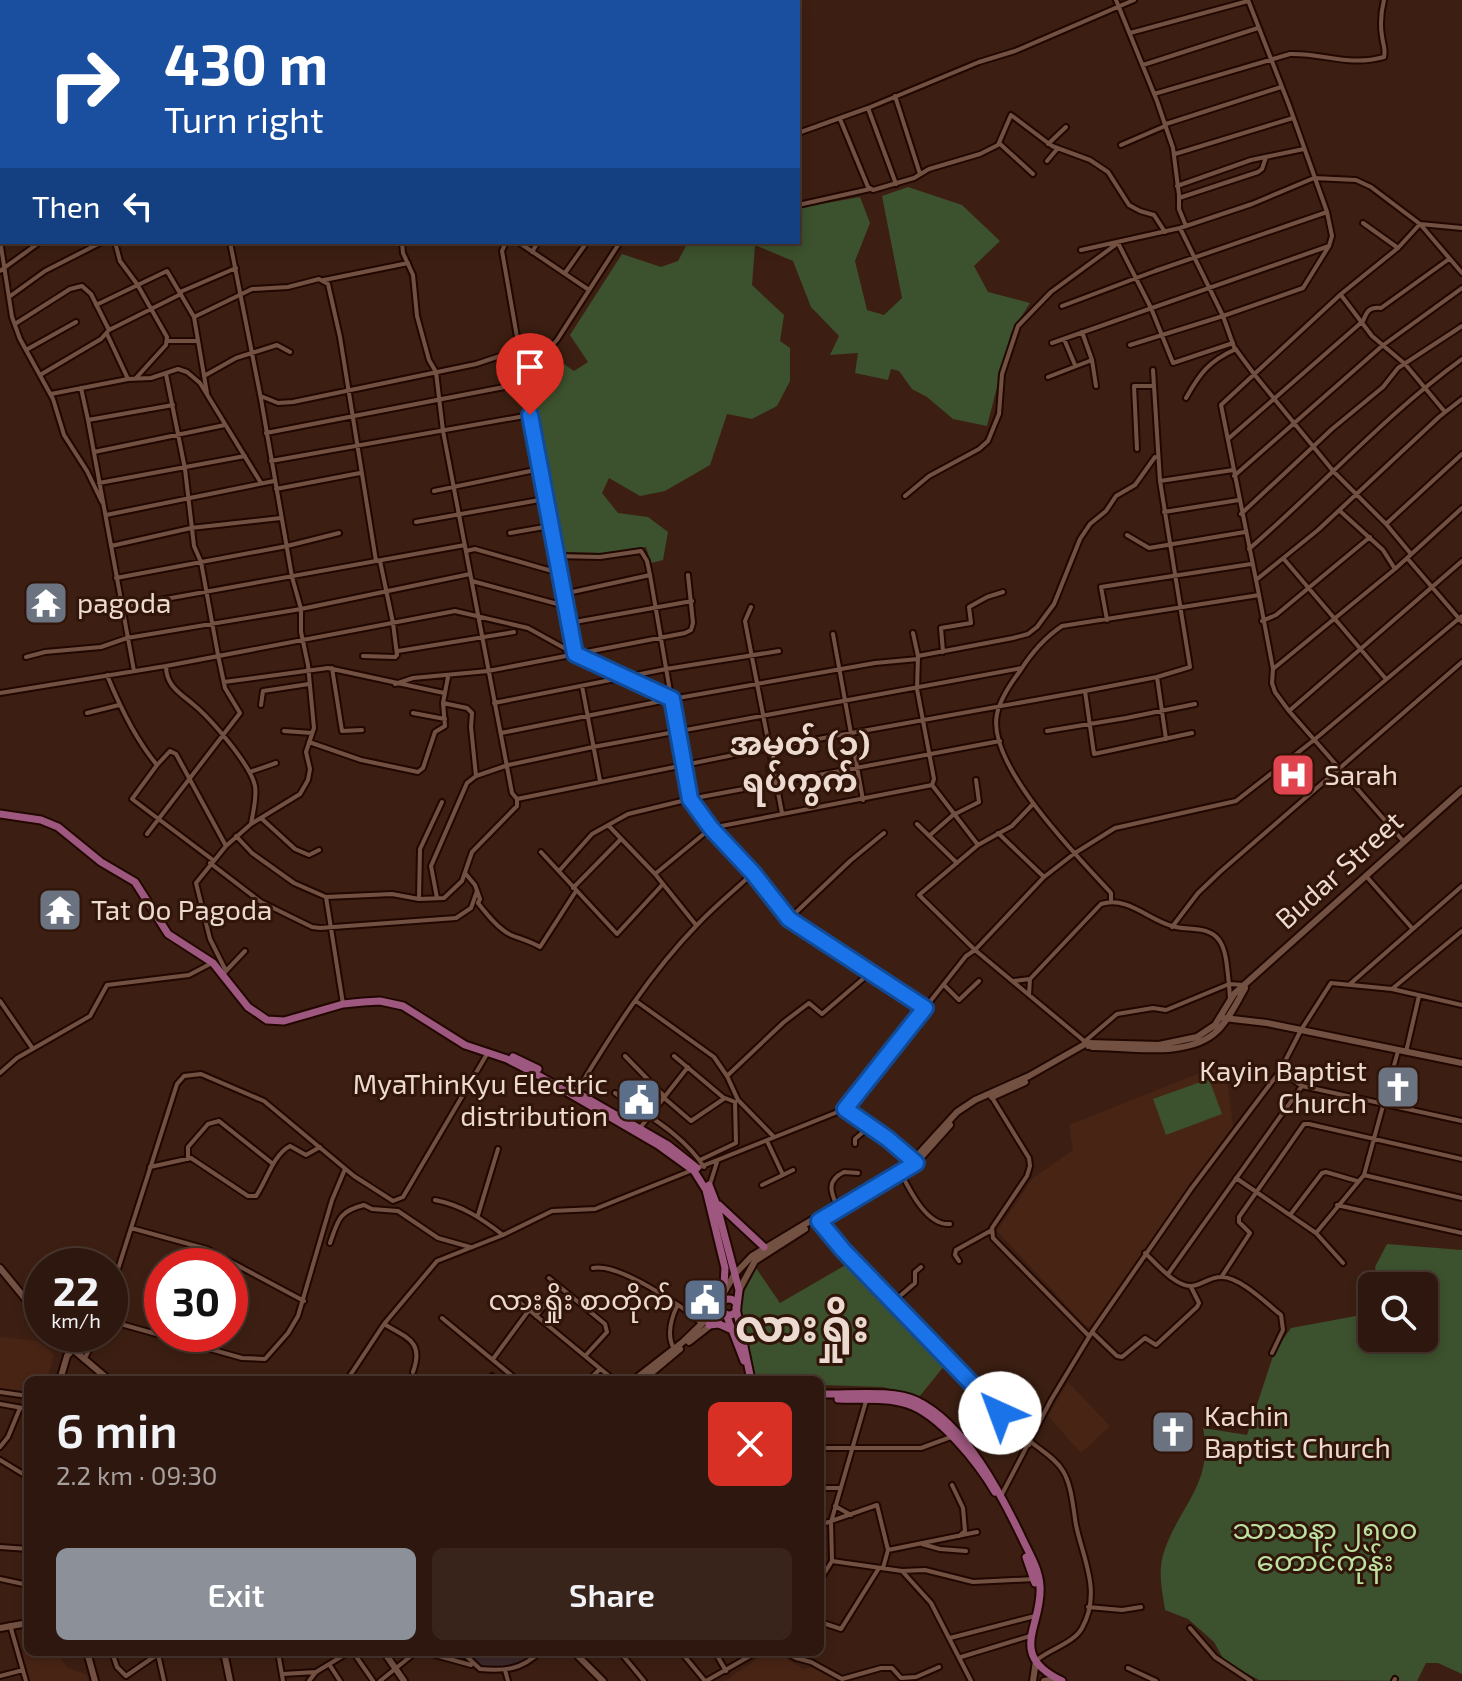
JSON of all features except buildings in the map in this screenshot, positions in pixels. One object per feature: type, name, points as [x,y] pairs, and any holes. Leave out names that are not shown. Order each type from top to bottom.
[{"type":"main road","name":"Budar Street","points":[[1246,984],[1462,790]]},
{"type":"main road","points":[[0,814],[41,820],[66,832],[101,862],[135,882],[168,934],[225,973],[248,1007],[267,1020],[284,1021],[343,1004],[380,1001],[403,1006],[465,1045],[536,1074],[636,1129]]},
{"type":"main road","points":[[1223,1018],[1230,1000],[1246,984]]},
{"type":"main road","points":[[725,1291],[734,1275],[764,1247],[901,1173],[957,1112],[1086,1044],[1159,1045],[1209,1031],[1223,1018],[1246,984]]},
{"type":"main road","points":[[1223,1018],[1301,1030],[1462,1063]]},
{"type":"main road","points":[[426,1021],[466,1041],[522,1061],[699,1167],[716,1203],[739,1290]]},
{"type":"main road","points":[[647,1376],[674,1349],[706,1325],[733,1313],[739,1290],[755,1261],[837,1206],[914,1161]]},
{"type":"main road","points":[[647,1376],[706,1325],[722,1303],[725,1291],[725,1268],[711,1202],[699,1167]]},
{"type":"main road","points":[[716,1203],[764,1247]]},
{"type":"main road","points":[[730,1254],[736,1259],[752,1256]]},
{"type":"main road","points":[[0,1268],[24,1297]]},
{"type":"main road","points":[[722,1303],[731,1299],[736,1307],[748,1376]]},
{"type":"main road","points":[[722,1303],[748,1376]]},
{"type":"main road","points":[[706,1325],[725,1326],[732,1331]]},
{"type":"main road","points":[[61,1376],[70,1352]]},
{"type":"main road","points":[[74,1352],[104,1376]]},
{"type":"main road","points":[[824,1397],[908,1398],[931,1410],[947,1424],[985,1468],[1037,1579],[1026,1648],[1036,1664],[1053,1680]]},
{"type":"main road","points":[[867,1397],[911,1405],[933,1417],[1000,1497]]},
{"type":"main road","points":[[0,1628],[24,1623]]},
{"type":"main road","points":[[88,1656],[95,1681]]},
{"type":"main road","points":[[225,1656],[230,1681]]},
{"type":"main road","points":[[387,1656],[404,1681]]},
{"type":"main road","points":[[578,1656],[603,1681]]},
{"type":"main road","points":[[1033,1681],[1036,1664]]},
{"type":"street","points":[[800,132],[979,62],[1015,51],[1118,3],[1134,0]]},
{"type":"street","points":[[1130,33],[1248,0],[1327,212],[1332,236],[1308,283],[1298,291],[1130,345]]},
{"type":"street","points":[[1154,94],[1269,59],[1311,54],[1365,63],[1384,57],[1381,12],[1384,0]]},
{"type":"street","points":[[1118,3],[1175,154],[1180,216],[1186,226]]},
{"type":"street","points":[[1143,65],[1258,28]]},
{"type":"street","points":[[1121,145],[1165,125],[1281,87]]},
{"type":"street","points":[[895,96],[920,174]]},
{"type":"street","points":[[868,108],[896,184]]},
{"type":"street","points":[[800,205],[896,184],[980,154],[999,143],[1011,115],[1048,144],[1090,160],[1108,172],[1129,205],[1154,215],[1165,232]]},
{"type":"street","points":[[1175,154],[1293,118]]},
{"type":"street","points":[[840,119],[870,189]]},
{"type":"street","points":[[1048,144],[1066,127]]},
{"type":"street","points":[[999,143],[1033,174]]},
{"type":"street","points":[[1047,161],[1058,148]]},
{"type":"street","points":[[1177,186],[1266,157],[1304,149]]},
{"type":"street","points":[[1179,198],[1258,172],[1266,157]]},
{"type":"street","points":[[1081,250],[1180,228],[1252,204],[1314,178],[1356,180],[1371,187],[1420,224],[1462,273]]},
{"type":"street","points":[[1062,306],[1327,212]]},
{"type":"street","points":[[1363,223],[1398,248]]},
{"type":"street","points":[[1420,224],[1462,228]]},
{"type":"street","points":[[1404,842],[1275,692],[1221,405],[1341,294],[1398,248],[1420,224]]},
{"type":"street","points":[[350,1376],[384,1324],[437,1261],[503,1235],[552,1211],[595,1209],[845,1109],[966,956],[1044,877],[1115,828],[1236,801],[1461,619],[1432,588],[1386,524],[1334,472],[1236,349],[1180,228]]},
{"type":"street","points":[[1118,243],[1151,308],[1173,363],[1233,343]]},
{"type":"street","points":[[905,496],[929,476],[988,441],[999,414],[1002,374],[1018,326],[1036,304],[1118,243]]},
{"type":"street","points":[[1,244],[2,270],[15,324],[51,394],[64,435],[87,471],[105,508]]},
{"type":"street","points":[[2,270],[37,244]]},
{"type":"street","points":[[9,297],[45,271],[98,244]]},
{"type":"street","points":[[116,244],[120,261],[137,284],[167,341]]},
{"type":"street","points":[[230,244],[261,395],[292,577],[301,609],[312,705],[312,733],[306,752],[310,769],[300,794],[236,836],[196,883],[210,939],[225,973],[245,951]]},
{"type":"street","points":[[236,836],[252,853],[294,883],[326,897],[392,894],[419,899],[437,898],[448,895],[462,881],[472,852],[517,806],[494,703],[443,431],[436,372],[429,360],[417,316],[413,275],[402,244]]},
{"type":"street","points":[[505,244],[502,251],[519,352],[575,654]]},
{"type":"street","points":[[521,244],[589,290]]},
{"type":"street","points":[[532,252],[537,244]]},
{"type":"street","points":[[564,273],[586,244]]},
{"type":"street","points":[[521,359],[545,353],[557,340],[619,244]]},
{"type":"street","points":[[1052,343],[1329,246]]},
{"type":"street","points":[[1228,439],[1363,321],[1367,310],[1381,308],[1450,259]]},
{"type":"street","points":[[194,317],[260,287],[288,287],[408,263]]},
{"type":"street","points":[[40,375],[151,308],[236,268]]},
{"type":"street","points":[[96,305],[167,271],[194,317],[207,396]]},
{"type":"street","points":[[324,280],[330,292],[340,337],[361,473],[397,651],[395,657],[363,656]]},
{"type":"street","points":[[15,324],[75,287],[82,286],[96,305],[128,379]]},
{"type":"street","points":[[1160,481],[1234,473],[1382,346],[1462,288]]},
{"type":"street","points":[[1341,294],[1382,346],[1405,364],[1445,412]]},
{"type":"street","points":[[26,350],[76,322]]},
{"type":"street","points":[[1241,514],[1332,429],[1383,387],[1398,368],[1462,326]]},
{"type":"street","points":[[1082,332],[1092,360],[1096,386]]},
{"type":"street","points":[[1064,339],[1075,365]]},
{"type":"street","points":[[135,379],[167,341],[198,341]]},
{"type":"street","points":[[204,376],[252,352],[277,345],[290,352]]},
{"type":"street","points":[[1186,398],[1202,371],[1236,349]]},
{"type":"street","points":[[261,395],[278,403],[519,352]]},
{"type":"street","points":[[1249,549],[1423,388],[1462,359]]},
{"type":"street","points":[[1048,377],[1092,360]]},
{"type":"street","points":[[51,394],[166,374],[178,369],[187,372],[200,383],[261,483]]},
{"type":"street","points":[[517,799],[768,748],[1157,677],[1190,667],[1160,481],[1153,370]]},
{"type":"street","points":[[147,834],[240,713],[224,682],[201,562],[194,546],[179,435],[166,374]]},
{"type":"street","points":[[266,433],[525,383]]},
{"type":"street","points":[[1137,449],[1134,386],[1154,386]]},
{"type":"street","points":[[81,388],[134,671]]},
{"type":"street","points":[[1256,580],[1340,511],[1462,399]]},
{"type":"street","points":[[88,420],[173,405]]},
{"type":"street","points":[[271,461],[530,415]]},
{"type":"street","points":[[93,452],[225,425]]},
{"type":"street","points":[[501,733],[1028,634],[1054,604],[1080,539],[1090,524],[1106,511],[1116,496],[1135,485],[1155,459],[1157,450]]},
{"type":"street","points":[[1386,524],[1462,454]]},
{"type":"street","points":[[99,483],[245,456]]},
{"type":"street","points":[[434,491],[540,469]]},
{"type":"street","points":[[276,489],[361,473]]},
{"type":"street","points":[[106,515],[274,481]]},
{"type":"street","points":[[416,522],[545,499]]},
{"type":"street","points":[[1164,512],[1239,500]]},
{"type":"street","points":[[1273,669],[1395,569],[1462,508]]},
{"type":"street","points":[[1340,511],[1370,537],[1388,556],[1395,569]]},
{"type":"street","points":[[111,546],[191,528],[281,518]]},
{"type":"street","points":[[510,533],[550,526]]},
{"type":"street","points":[[1127,535],[1149,548],[1245,532]]},
{"type":"street","points":[[116,578],[287,546],[339,533]]},
{"type":"street","points":[[1262,621],[1276,615],[1370,537]]},
{"type":"street","points":[[121,607],[466,548],[559,573]]},
{"type":"street","points":[[555,556],[600,557],[641,551],[650,575],[690,799],[789,919],[925,1008]]},
{"type":"street","points":[[1283,558],[1386,679]]},
{"type":"street","points":[[1289,711],[1462,561]]},
{"type":"street","points":[[1107,620],[1101,587],[1251,564]]},
{"type":"street","points":[[26,657],[45,652],[101,647],[127,638],[301,609],[470,574]]},
{"type":"street","points":[[563,594],[650,575]]},
{"type":"street","points":[[395,684],[413,678],[488,671],[691,630],[692,601],[688,575]]},
{"type":"street","points":[[472,581],[565,606]]},
{"type":"street","points":[[943,652],[941,628],[971,623],[969,607],[1003,592]]},
{"type":"street","points":[[1111,901],[1111,893],[1017,783],[1000,741],[996,716],[1000,707],[1022,668],[1046,637],[1062,626],[1259,595]]},
{"type":"street","points":[[569,623],[692,601]]},
{"type":"street","points":[[751,607],[745,621],[782,813]]},
{"type":"street","points":[[0,693],[166,666],[455,611],[528,628],[575,654],[672,699]]},
{"type":"street","points":[[397,651],[514,632]]},
{"type":"street","points":[[913,633],[918,657],[917,689],[934,779],[932,785]]},
{"type":"street","points":[[833,634],[863,800]]},
{"type":"street","points":[[494,703],[666,669],[779,651]]},
{"type":"street","points":[[1172,927],[1198,893],[1220,872],[1462,662]]},
{"type":"street","points":[[166,666],[169,683],[195,706],[250,772],[255,787],[251,824]]},
{"type":"street","points":[[224,682],[332,668],[444,693]]},
{"type":"street","points":[[332,668],[342,731],[362,730]]},
{"type":"street","points":[[437,898],[431,866],[467,783],[476,776],[507,765],[593,747],[1022,668]]},
{"type":"street","points":[[107,675],[119,705],[157,765]]},
{"type":"street","points":[[308,741],[361,760],[418,772],[423,768],[435,732],[445,726],[443,703],[448,677]]},
{"type":"street","points":[[1157,677],[1166,739]]},
{"type":"street","points":[[261,705],[263,691],[309,684]]},
{"type":"street","points":[[582,686],[600,781]]},
{"type":"street","points":[[1085,691],[1094,754],[1192,733]]},
{"type":"street","points":[[443,703],[467,708],[472,713],[476,776]]},
{"type":"street","points":[[1047,731],[1195,704]]},
{"type":"street","points":[[87,713],[119,705]]},
{"type":"street","points":[[413,713],[445,719]]},
{"type":"street","points":[[284,731],[312,733]]},
{"type":"street","points":[[559,871],[592,834],[628,814],[775,782],[1000,741]]},
{"type":"street","points":[[226,846],[190,776],[172,751],[157,765],[132,799],[261,902],[312,927],[456,918],[471,908],[477,891]]},
{"type":"street","points":[[250,772],[276,763]]},
{"type":"street","points":[[929,836],[953,815],[979,802],[976,780]]},
{"type":"street","points":[[655,874],[711,828],[932,785]]},
{"type":"street","points":[[932,785],[978,845]]},
{"type":"street","points":[[419,899],[420,849],[442,802]]},
{"type":"street","points":[[1033,804],[1012,826],[978,845],[919,895],[975,950],[1086,1044],[1117,1014],[1153,1008],[1166,1010],[1229,984],[1246,984]]},
{"type":"street","points":[[261,818],[295,849],[309,855],[319,850]]},
{"type":"street","points":[[607,824],[655,874],[696,925]]},
{"type":"street","points":[[917,824],[957,863]]},
{"type":"street","points":[[789,919],[884,833]]},
{"type":"street","points":[[998,833],[1044,877]]},
{"type":"street","points":[[465,873],[477,891],[478,903],[499,926],[510,935],[522,937],[540,948],[575,889],[621,839]]},
{"type":"street","points":[[541,852],[617,934],[663,884]]},
{"type":"street","points":[[577,1092],[636,1001],[696,925],[753,873]]},
{"type":"street","points":[[1366,876],[1412,928]]},
{"type":"street","points":[[1350,984],[1462,886]]},
{"type":"street","points":[[326,897],[343,1004]]},
{"type":"street","points":[[1029,995],[1030,979],[1101,904],[1111,901],[1131,906],[1172,927],[1206,930],[1219,939],[1225,954],[1230,1000]]},
{"type":"street","points":[[1392,989],[1462,931]]},
{"type":"street","points":[[0,1072],[90,1016],[107,985],[189,975],[213,963]]},
{"type":"street","points":[[727,1076],[784,1022],[809,1003],[822,1014],[871,972]]},
{"type":"street","points":[[1013,981],[1030,979]]},
{"type":"street","points":[[944,985],[959,1000],[979,981]]},
{"type":"street","points":[[1000,1497],[1090,1334],[1145,1253],[1280,1071],[1331,983],[1392,989],[1462,1005]]},
{"type":"street","points":[[1406,1052],[1419,996]]},
{"type":"street","points":[[0,1001],[33,1049]]},
{"type":"street","points":[[636,1001],[714,1057],[738,1100],[774,1138]]},
{"type":"street","points":[[1316,1233],[1364,1175],[1398,1051]]},
{"type":"street","points":[[125,1248],[177,1084],[188,1074],[201,1074],[264,1101],[345,1169],[393,1201],[403,1197],[488,1053]]},
{"type":"street","points":[[625,1056],[691,1121],[725,1098]]},
{"type":"street","points":[[674,1056],[725,1098],[735,1102],[737,1141],[699,1167]]},
{"type":"street","points":[[636,1129],[688,1067]]},
{"type":"street","points":[[1280,1071],[1302,1086],[1462,1121]]},
{"type":"street","points":[[1168,1274],[1302,1086]]},
{"type":"street","points":[[615,1093],[669,1131],[699,1167]]},
{"type":"street","points":[[959,1261],[956,1250],[992,1230],[1027,1176],[1030,1166],[1029,1158],[990,1096]]},
{"type":"street","points":[[845,1109],[914,1161]]},
{"type":"street","points":[[188,1159],[188,1147],[208,1124],[219,1121],[273,1164]]},
{"type":"street","points":[[1222,1276],[1249,1236],[1249,1230],[1238,1220],[1255,1191],[1304,1124],[1462,1159]]},
{"type":"street","points":[[855,1144],[855,1139],[869,1127]]},
{"type":"street","points":[[767,1141],[783,1175]]},
{"type":"street","points":[[149,1167],[197,1160],[248,1196],[256,1196],[286,1147],[290,1146],[306,1155],[320,1147]]},
{"type":"street","points":[[478,1216],[498,1149]]},
{"type":"street","points":[[710,1186],[718,1161]]},
{"type":"street","points":[[128,1326],[242,1358],[265,1359],[288,1333],[304,1301],[332,1200],[345,1169]]},
{"type":"street","points":[[762,1185],[793,1170]]},
{"type":"street","points":[[837,1206],[830,1188],[832,1181],[844,1172],[858,1173]]},
{"type":"street","points":[[901,1173],[915,1199],[925,1210],[939,1222],[950,1224]]},
{"type":"street","points":[[1290,1215],[1322,1173],[1357,1181]]},
{"type":"street","points":[[1364,1175],[1462,1198]]},
{"type":"street","points":[[1236,1178],[1316,1233],[1343,1263]]},
{"type":"street","points":[[435,1200],[453,1203],[478,1216],[503,1235]]},
{"type":"street","points":[[330,1243],[338,1218],[348,1210],[364,1205],[372,1209],[398,1211],[438,1238],[473,1247]]},
{"type":"street","points":[[1337,1205],[1462,1233]]},
{"type":"street","points":[[818,1219],[843,1250],[1030,1443],[1059,1465],[1066,1477],[1089,1566],[1091,1584],[1088,1607],[1082,1628],[1036,1664]]},
{"type":"street","points":[[131,1228],[207,1249],[304,1301]]},
{"type":"street","points":[[992,1230],[993,1238],[1090,1334],[1117,1356],[1122,1357],[1145,1338],[1159,1344],[1197,1307],[1199,1303],[1191,1286]]},
{"type":"street","points":[[1145,1253],[1179,1283],[1191,1286],[1222,1276],[1233,1280],[1281,1315],[1283,1330],[1272,1353]]},
{"type":"street","points":[[593,1268],[610,1267],[688,1310],[706,1325]]},
{"type":"street","points":[[893,1302],[915,1283],[915,1272],[921,1267]]},
{"type":"street","points":[[549,1278],[605,1324],[607,1332],[585,1356]]},
{"type":"street","points":[[536,1316],[559,1287]]},
{"type":"street","points":[[517,1300],[609,1376]]},
{"type":"street","points":[[674,1349],[670,1342],[671,1321],[677,1304]]},
{"type":"street","points":[[493,1359],[529,1310]]},
{"type":"street","points":[[442,1318],[512,1376]]},
{"type":"street","points":[[384,1324],[415,1346],[418,1358],[413,1372]]},
{"type":"street","points":[[84,1361],[88,1352]]},
{"type":"street","points":[[593,1376],[600,1369]]},
{"type":"street","points":[[0,1392],[24,1395]]},
{"type":"street","points":[[824,1573],[832,1561],[831,1522],[867,1397]]},
{"type":"street","points":[[0,1404],[24,1408]]},
{"type":"street","points":[[0,1447],[8,1437],[20,1408]]},
{"type":"street","points":[[824,1448],[921,1448],[951,1437]]},
{"type":"street","points":[[0,1460],[24,1475]]},
{"type":"street","points":[[952,1485],[963,1508],[966,1525],[965,1531],[957,1538]]},
{"type":"street","points":[[824,1488],[840,1488]]},
{"type":"street","points":[[824,1524],[877,1505],[888,1550],[881,1568],[841,1629],[824,1623]]},
{"type":"street","points":[[835,1506],[851,1515]]},
{"type":"street","points":[[888,1550],[977,1532]]},
{"type":"street","points":[[920,1543],[940,1549],[966,1551]]},
{"type":"street","points":[[0,1547],[24,1549]]},
{"type":"street","points":[[832,1561],[902,1571],[925,1570],[973,1582],[1037,1579]]},
{"type":"street","points":[[902,1571],[931,1603],[971,1681]]},
{"type":"street","points":[[0,1579],[24,1584]]},
{"type":"street","points":[[1088,1607],[1122,1610],[1141,1607]]},
{"type":"street","points":[[950,1638],[1033,1616]]},
{"type":"street","points":[[10,1625],[26,1681]]},
{"type":"street","points":[[1190,1628],[1221,1662],[1251,1681]]},
{"type":"street","points":[[961,1657],[1028,1637]]},
{"type":"street","points":[[113,1656],[117,1667],[126,1676],[154,1656]]},
{"type":"street","points":[[159,1656],[164,1681]]},
{"type":"street","points":[[279,1656],[283,1681]]},
{"type":"street","points":[[309,1681],[316,1672],[344,1656]]},
{"type":"street","points":[[354,1656],[373,1681]]},
{"type":"street","points":[[380,1681],[411,1656]]},
{"type":"street","points":[[439,1656],[505,1670],[522,1667],[535,1656]]},
{"type":"street","points":[[466,1656],[475,1666]]},
{"type":"street","points":[[623,1656],[644,1681]]},
{"type":"street","points":[[684,1656],[706,1681],[750,1656]]},
{"type":"street","points":[[717,1656],[726,1671]]},
{"type":"street","points":[[792,1656],[842,1679],[881,1668],[892,1668],[901,1678],[908,1678],[939,1667]]},
{"type":"street","points":[[329,1664],[340,1681]]},
{"type":"street","points":[[1128,1668],[1156,1681]]},
{"type":"street","points":[[0,1676],[23,1670]]},
{"type":"street","points":[[505,1670],[508,1681]]},
{"type":"street","points":[[283,1674],[316,1672]]},
{"type":"shaded area","points":[[1225,1063],[1233,1126],[1090,1327],[1085,1325],[997,1231],[1033,1178],[1073,1150],[1069,1125]]},
{"type":"shaded area","points":[[0,1337],[24,1340],[24,1352],[54,1354],[48,1376],[24,1376],[24,1393],[0,1389]]},
{"type":"shaded area","points":[[1068,1382],[1110,1426],[1081,1453],[1048,1416]]},
{"type":"shaded area","points":[[21,1653],[24,1656],[59,1656],[67,1667],[87,1675],[88,1681],[28,1681]]},
{"type":"shaded area","points":[[468,1656],[528,1656],[515,1665],[504,1667],[474,1663]]},
{"type":"shaded area","points":[[761,1656],[783,1656],[803,1669],[815,1667],[838,1681],[725,1681]]},
{"type":"green space","points":[[908,187],[962,205],[1000,241],[974,266],[988,292],[1030,303],[1011,333],[987,426],[953,419],[927,397],[912,389],[899,371],[891,369],[888,380],[855,373],[858,353],[830,355],[839,336],[811,307],[793,261],[755,245],[752,285],[784,315],[780,341],[790,348],[790,381],[777,406],[752,419],[727,414],[710,465],[665,491],[640,496],[609,478],[602,493],[618,513],[648,517],[668,532],[663,560],[651,563],[646,547],[603,553],[561,552],[534,394],[543,381],[536,363],[551,355],[574,371],[588,362],[570,335],[622,254],[661,267],[678,261],[687,244],[800,244],[800,208],[860,197],[870,223],[855,261],[867,310],[884,315],[902,298],[882,196]]},
{"type":"green space","points":[[1209,1079],[1222,1114],[1166,1135],[1153,1099]]},
{"type":"green space","name":"သာသနာ ၂၅၀၀ တောင်ကုန်း","points":[[1387,1244],[1462,1250],[1462,1674],[1438,1663],[1426,1663],[1417,1681],[1259,1680],[1225,1662],[1214,1642],[1188,1619],[1165,1610],[1161,1564],[1172,1533],[1200,1478],[1205,1447],[1203,1428],[1247,1435],[1275,1350],[1291,1328],[1358,1316],[1358,1352],[1438,1352],[1438,1272],[1376,1272],[1375,1267]]},
{"type":"green space","points":[[849,1263],[945,1365],[919,1397],[883,1387],[824,1385],[824,1376],[755,1376],[742,1316],[742,1296],[756,1268],[780,1303]]},
{"type":"place","name":"pagoda","points":[[46,603]]},
{"type":"place","name":"Sarah","points":[[1293,775]]},
{"type":"place","name":"Tat Oo Pagoda","points":[[60,910]]},
{"type":"place","name":"Kayin Baptist Church","points":[[1398,1087]]},
{"type":"place","name":"MyaThinKyu Electric distribution","points":[[639,1100]]},
{"type":"place","name":"လားရှိုး စာတိုက်","points":[[705,1300]]},
{"type":"place","name":"Kachin Baptist Church","points":[[1173,1432]]},
{"type":"district","name":"အမှတ် (၁) ရပ်ကွက်","points":[[800,762]]},
{"type":"district","name":"လားရှိုး","points":[[802,1327]]},
{"type":"route","points":[[530,415],[575,654],[672,699],[690,799],[711,828],[753,873],[789,919],[925,1008],[845,1109],[916,1163],[819,1221],[843,1250],[1000,1413]]}]
